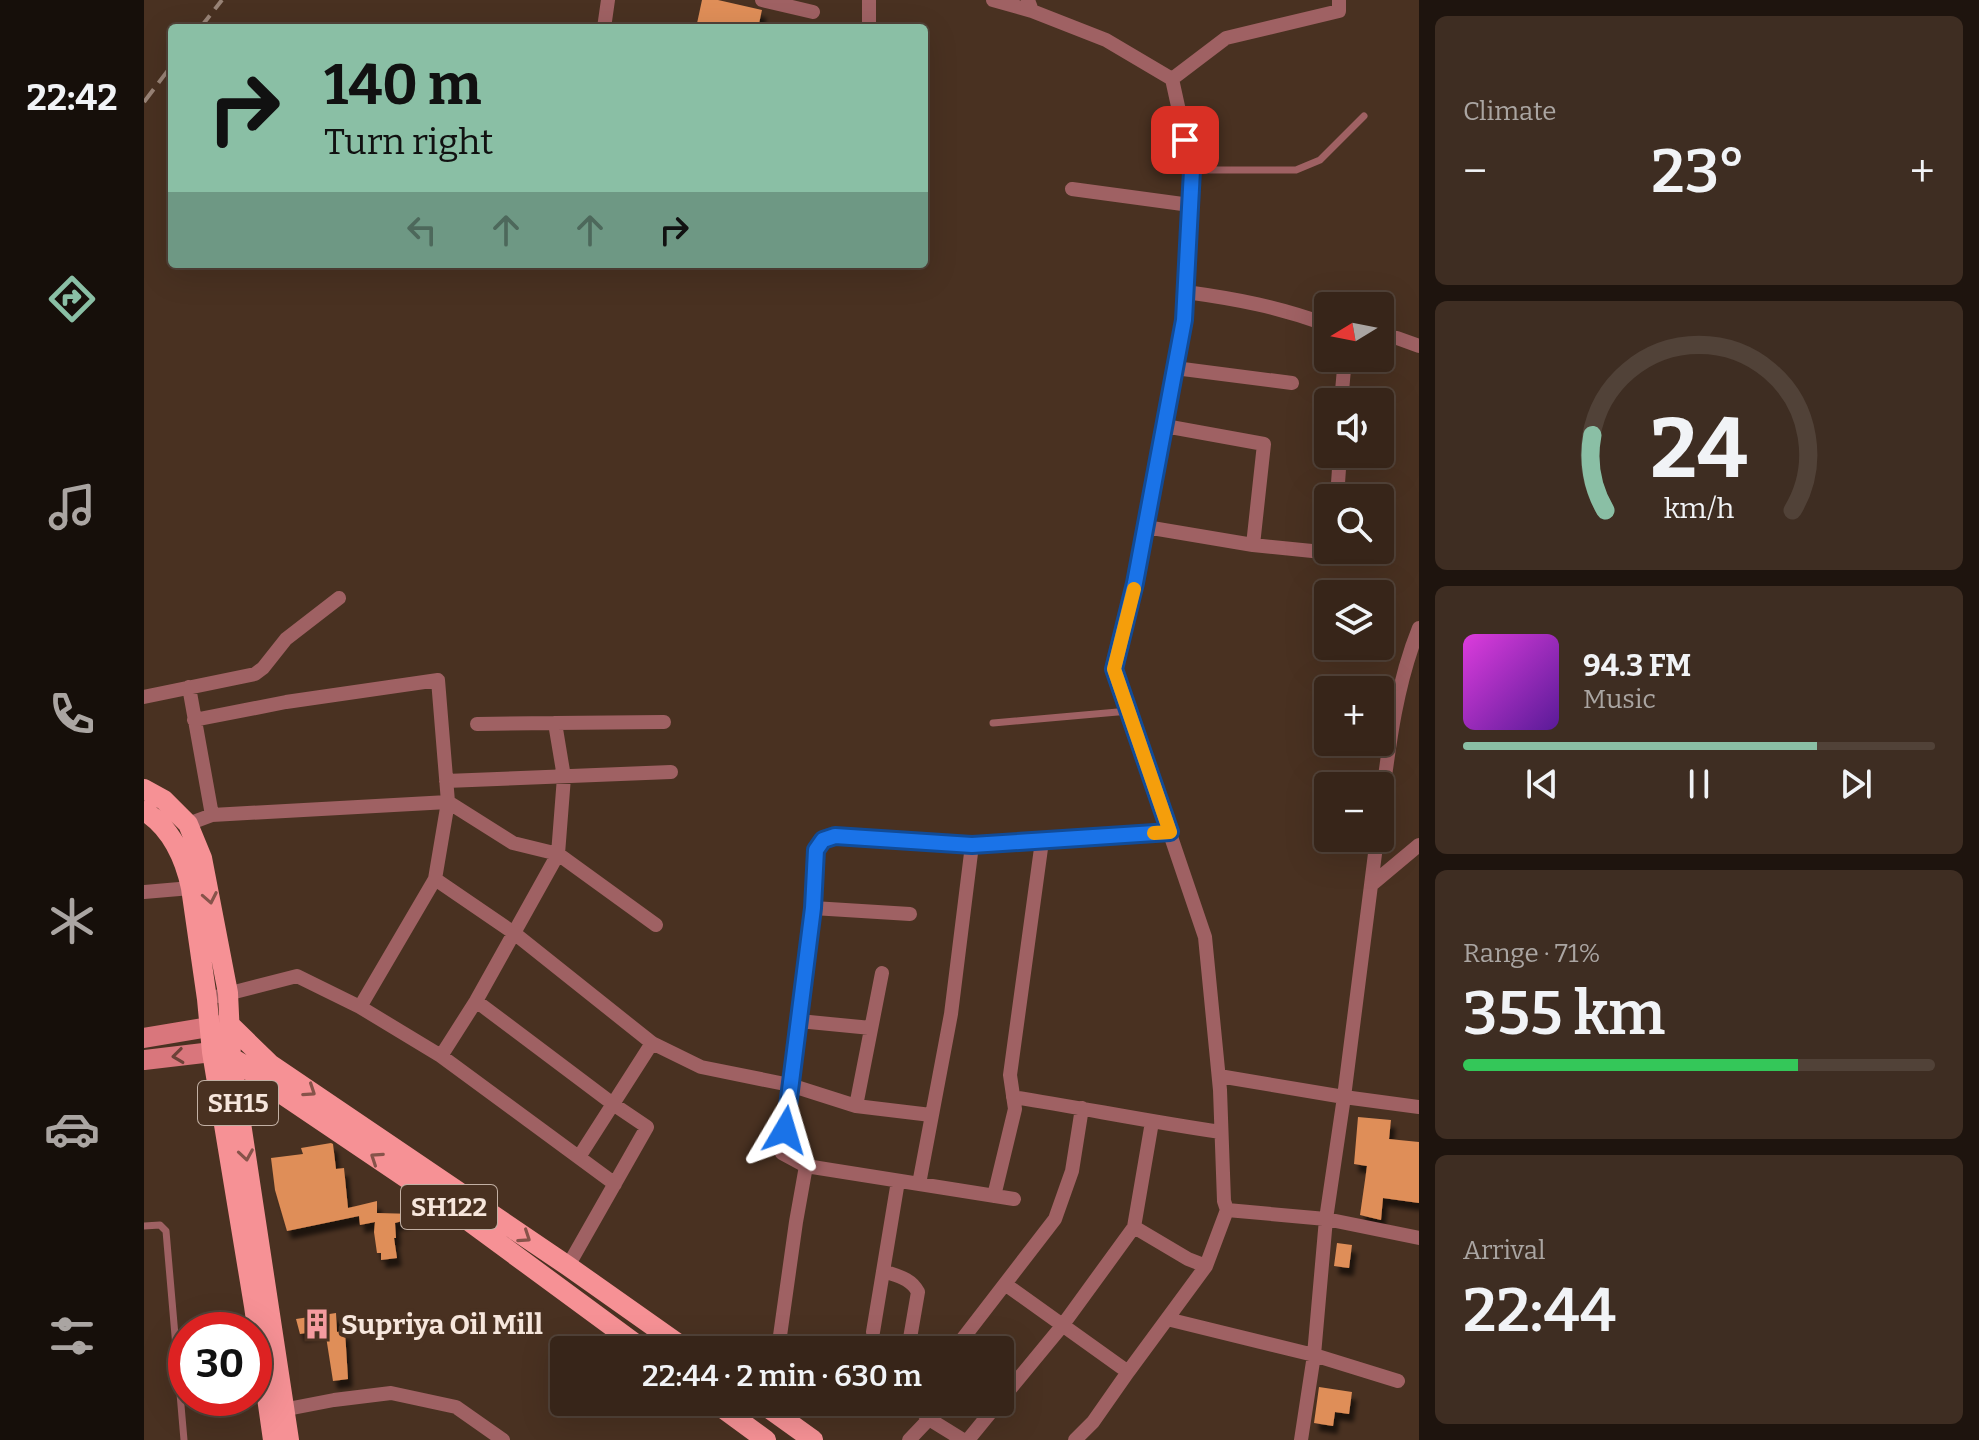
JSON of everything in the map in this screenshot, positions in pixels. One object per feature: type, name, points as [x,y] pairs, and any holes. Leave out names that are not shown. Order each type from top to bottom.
[{"type":"main road","name":"SH15","points":[[144,789],[164,800],[188,824],[188,874],[207,999],[219,1025],[254,1306],[277,1411],[289,1440]]},
{"type":"main road","name":"SH15","points":[[144,811],[190,854],[202,858],[228,993],[219,1025]]},
{"type":"main road","points":[[219,1025],[270,1064],[667,1336]]},
{"type":"main road","name":"SH122","points":[[222,1054],[455,1211],[625,1336]]},
{"type":"main road","name":"SH15","points":[[273,1440],[277,1411]]},
{"type":"main road","points":[[733,1416],[766,1440]]},
{"type":"main road","points":[[782,1416],[813,1440]]},
{"type":"street","points":[[605,24],[608,0]]},
{"type":"street","points":[[762,0],[813,12]]},
{"type":"street","points":[[869,0],[869,24]]},
{"type":"street","points":[[993,0],[1030,6],[1106,40],[1172,79],[1192,170],[1184,320],[1135,583],[1114,669],[1205,937],[1219,1076],[1224,1201],[1227,1210],[1206,1266],[1093,1422],[1075,1440]]},
{"type":"street","points":[[1172,79],[1226,38],[1339,11],[1339,0]]},
{"type":"street","points":[[1072,189],[1190,205]]},
{"type":"street","points":[[1186,292],[1242,299],[1314,320]]},
{"type":"street","points":[[1394,338],[1419,346]]},
{"type":"street","points":[[1175,368],[1292,383]]},
{"type":"street","points":[[1165,426],[1264,444],[1253,545]]},
{"type":"street","points":[[1146,527],[1253,545],[1314,551]]},
{"type":"street","points":[[144,697],[255,674],[286,639],[339,598]]},
{"type":"street","points":[[1386,772],[1408,656],[1419,628]]},
{"type":"street","points":[[194,720],[286,702],[438,680],[448,802],[435,879],[360,1007]]},
{"type":"street","points":[[189,687],[212,815]]},
{"type":"street","points":[[477,724],[664,722]]},
{"type":"street","points":[[441,1056],[476,1001],[558,854],[564,777],[555,723]]},
{"type":"street","points":[[446,781],[671,772]]},
{"type":"street","points":[[188,824],[212,815],[448,802],[513,843],[558,854],[656,925]]},
{"type":"street","points":[[1014,1199],[806,1166],[782,1153],[813,908],[816,850],[823,840],[835,836],[972,845],[1170,832]]},
{"type":"street","points":[[994,1196],[1015,1109],[1010,1075],[1042,841]]},
{"type":"street","points":[[919,1184],[951,1014],[972,845]]},
{"type":"street","points":[[1371,885],[1419,845]]},
{"type":"street","points":[[1301,1440],[1314,1355],[1326,1219],[1375,852]]},
{"type":"street","points":[[435,879],[514,933],[652,1043],[701,1067],[790,1085],[856,1106],[931,1115]]},
{"type":"street","points":[[144,892],[191,888]]},
{"type":"street","points":[[813,908],[910,914]]},
{"type":"street","points":[[856,1106],[882,973]]},
{"type":"street","points":[[207,999],[297,976],[360,1007],[441,1056],[615,1184]]},
{"type":"street","points":[[476,1001],[647,1127],[568,1266]]},
{"type":"street","points":[[799,1021],[871,1028]]},
{"type":"street","points":[[144,1038],[219,1025]]},
{"type":"street","points":[[579,1157],[652,1043]]},
{"type":"street","points":[[144,1060],[222,1054]]},
{"type":"street","points":[[1219,1076],[1419,1107]]},
{"type":"street","points":[[1013,1097],[1221,1132]]},
{"type":"street","points":[[965,1336],[1055,1219],[1072,1171],[1082,1108]]},
{"type":"street","points":[[1014,1385],[1062,1326],[1134,1227],[1152,1122]]},
{"type":"street","points":[[780,1336],[806,1166]]},
{"type":"street","points":[[873,1332],[898,1181]]},
{"type":"street","points":[[1227,1210],[1326,1219],[1419,1238]]},
{"type":"street","points":[[1134,1227],[1188,1259],[1206,1266]]},
{"type":"street","points":[[883,1271],[908,1280],[918,1292],[910,1336]]},
{"type":"street","points":[[1005,1284],[1128,1372]]},
{"type":"street","points":[[1167,1319],[1314,1355],[1398,1381]]},
{"type":"street","points":[[277,1411],[391,1393],[456,1407],[503,1440]]},
{"type":"street","points":[[926,1416],[965,1440],[987,1416]]},
{"type":"street","points":[[909,1440],[929,1419]]},
{"type":"lane","points":[[1192,170],[1296,170],[1310,166],[1364,116]]},
{"type":"lane","points":[[993,723],[1129,711]]},
{"type":"lane","points":[[144,1226],[160,1225],[166,1231],[184,1440]]},
{"type":"building","points":[[702,0],[718,0],[762,10],[759,24],[697,24]]},
{"type":"building","points":[[1358,1117],[1391,1120],[1389,1139],[1419,1142],[1419,1203],[1383,1198],[1381,1220],[1360,1215],[1367,1166],[1354,1164]]},
{"type":"building","points":[[331,1143],[336,1169],[344,1168],[348,1208],[377,1201],[377,1213],[416,1214],[417,1217],[395,1223],[397,1258],[381,1260],[381,1253],[377,1253],[375,1222],[360,1225],[359,1216],[287,1231],[275,1190],[271,1158],[303,1154],[301,1148]]},
{"type":"building","points":[[1337,1243],[1352,1245],[1349,1268],[1334,1266]]},
{"type":"building","points":[[336,1313],[337,1332],[345,1331],[348,1379],[333,1381],[325,1330],[300,1334],[296,1319]]},
{"type":"building","points":[[1319,1387],[1352,1392],[1349,1414],[1335,1412],[1333,1426],[1314,1423]]},
{"type":"railway","points":[[203,24],[222,0]]},
{"type":"railway","points":[[144,102],[168,70]]},
{"type":"slow traffic","points":[[1134,589],[1114,669],[1170,832],[1154,833]]},
{"type":"place","name":"Supriya Oil Mill","points":[[317,1324]]},
{"type":"route","points":[[785,1130],[813,908],[816,850],[823,840],[835,836],[972,845],[1170,832],[1114,669],[1135,583],[1184,320],[1192,170],[1185,140]]}]
